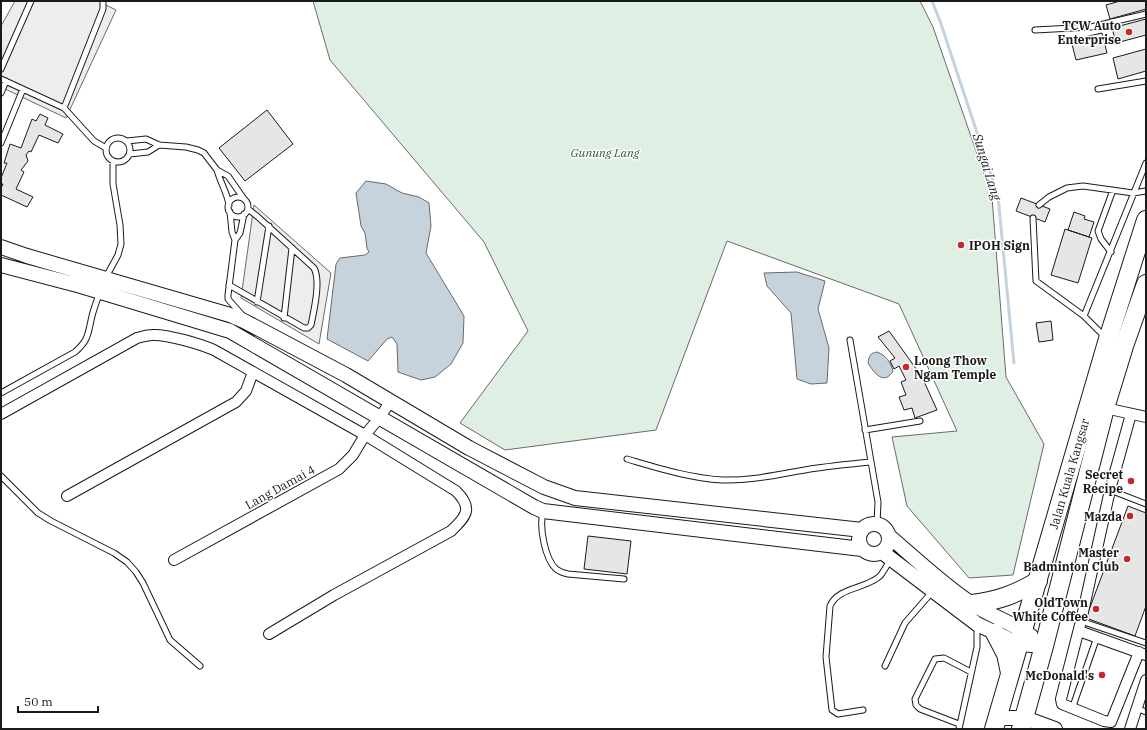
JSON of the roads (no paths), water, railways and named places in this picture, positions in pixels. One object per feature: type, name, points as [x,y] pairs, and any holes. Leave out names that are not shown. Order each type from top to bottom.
[{"type":"highway","name":"Jalan Kuala Kangsar","points":[[996,724],[1108,339],[1146,220]]},
{"type":"highway","name":"Jalan Kuala Kangsar","points":[[1022,725],[1044,646],[1105,408],[1124,346],[1146,284]]},
{"type":"highway","points":[[972,604],[990,602],[1005,597],[1022,591],[1038,581]]},
{"type":"highway","points":[[995,633],[1006,654],[1010,674]]},
{"type":"street","points":[[1,247],[230,331],[543,511],[862,549],[865,552],[886,556],[976,624],[995,633],[1021,637],[1044,646]]},
{"type":"street","points":[[1,266],[103,285],[230,315],[346,375],[469,448],[544,488],[575,498],[862,530]]},
{"type":"street","points":[[1,414],[137,338],[152,335],[167,337],[214,350],[365,435],[456,491],[463,498],[467,508],[463,520],[451,531],[334,595],[269,634]]},
{"type":"street","points":[[67,496],[236,402],[246,391],[253,372]]},
{"type":"street","name":"Lang Damai 4","points":[[174,560],[339,469],[353,455],[365,435],[380,418],[390,402]]},
{"type":"street","points":[[1105,408],[1146,417]]},
{"type":"street","points":[[1080,626],[1096,637],[1142,653],[1110,723],[1072,709],[1062,704],[1060,699],[1080,626],[1110,490],[1131,414]]},
{"type":"street","points":[[862,549],[859,539],[862,530],[869,525],[877,524],[885,528],[889,536],[941,580],[972,604],[1003,621],[1021,637]]},
{"type":"street","points":[[886,556],[889,536]]},
{"type":"street","points":[[1130,729],[1141,710],[1146,680]]},
{"type":"street","points":[[996,724],[1055,729]]},
{"type":"lane","points":[[1,69],[32,1]]},
{"type":"lane","points":[[64,108],[103,10],[103,1]]},
{"type":"lane","points":[[1035,30],[1091,27],[1146,14]]},
{"type":"lane","points":[[1,93],[3,80],[64,108],[94,141],[106,148]]},
{"type":"lane","points":[[1098,89],[1146,81]]},
{"type":"lane","points":[[1,143],[23,89]]},
{"type":"lane","points":[[1,393],[75,352],[85,343],[103,285],[118,255],[121,244],[120,225],[113,184],[112,160],[107,154],[106,148],[110,141],[116,138],[122,138],[127,141],[146,139],[159,145],[186,147],[198,150],[204,153],[217,170],[228,176],[247,203],[240,233],[235,240],[228,299],[244,316],[244,321]]},
{"type":"lane","points":[[112,160],[121,162],[130,154],[130,148],[127,141]]},
{"type":"lane","points":[[130,154],[148,152],[159,145]]},
{"type":"lane","points":[[1084,316],[1146,163]]},
{"type":"lane","points":[[217,170],[219,180],[228,198],[232,232],[235,240]]},
{"type":"lane","points":[[1039,205],[1049,197],[1067,188],[1083,186],[1133,193],[1146,191]]},
{"type":"lane","points":[[1111,252],[1101,239],[1098,231],[1113,190]]},
{"type":"lane","points":[[229,204],[236,198],[244,199]]},
{"type":"lane","points":[[230,212],[239,217],[246,212]]},
{"type":"lane","points":[[229,285],[284,318],[304,328],[310,326],[312,323],[317,283],[317,274],[314,268],[269,226],[246,212]]},
{"type":"lane","points":[[1033,218],[1036,281],[1084,316],[1108,339]]},
{"type":"lane","points":[[257,302],[269,226]]},
{"type":"lane","points":[[284,318],[292,248]]},
{"type":"lane","points":[[850,340],[878,502],[877,524]]},
{"type":"lane","points":[[865,430],[920,421]]},
{"type":"lane","points":[[627,459],[681,474],[705,479],[724,480],[756,479],[810,469],[870,462]]},
{"type":"lane","points":[[1,476],[38,513],[114,553],[127,562],[143,582],[170,640],[200,666]]},
{"type":"lane","points":[[1110,490],[1146,504]]},
{"type":"lane","points":[[543,511],[541,520],[545,546],[552,563],[557,570],[568,574],[624,579]]},
{"type":"lane","points":[[863,710],[838,714],[832,710],[826,657],[830,606],[838,596],[880,576],[886,556]]},
{"type":"lane","points":[[884,666],[905,623],[932,591]]},
{"type":"lane","points":[[971,672],[944,658],[935,659],[915,699],[916,705],[920,709],[959,727],[977,647],[976,624]]},
{"type":"lane","points":[[1080,626],[1146,643]]},
{"type":"lane","points":[[1072,709],[1096,637]]},
{"type":"waterway","name":"Sungai Lang","points":[[932,1],[998,196],[1014,363]]},
{"type":"place","name":"TCW Auto Enterprise","points":[[1129,32]]},
{"type":"place","name":"IPOH Sign","points":[[961,245]]},
{"type":"place","name":"Loong Thow Ngam Temple","points":[[906,367]]},
{"type":"place","name":"Secret Recipe","points":[[1131,481]]},
{"type":"place","name":"Mazda","points":[[1130,516]]},
{"type":"place","name":"Master Badminton Club","points":[[1127,559]]},
{"type":"place","name":"OldTown White Coffee","points":[[1096,609]]},
{"type":"place","name":"McDonald's","points":[[1102,675]]},
{"type":"park label","name":"Gunung Lang","points":[[605,152]]}]
